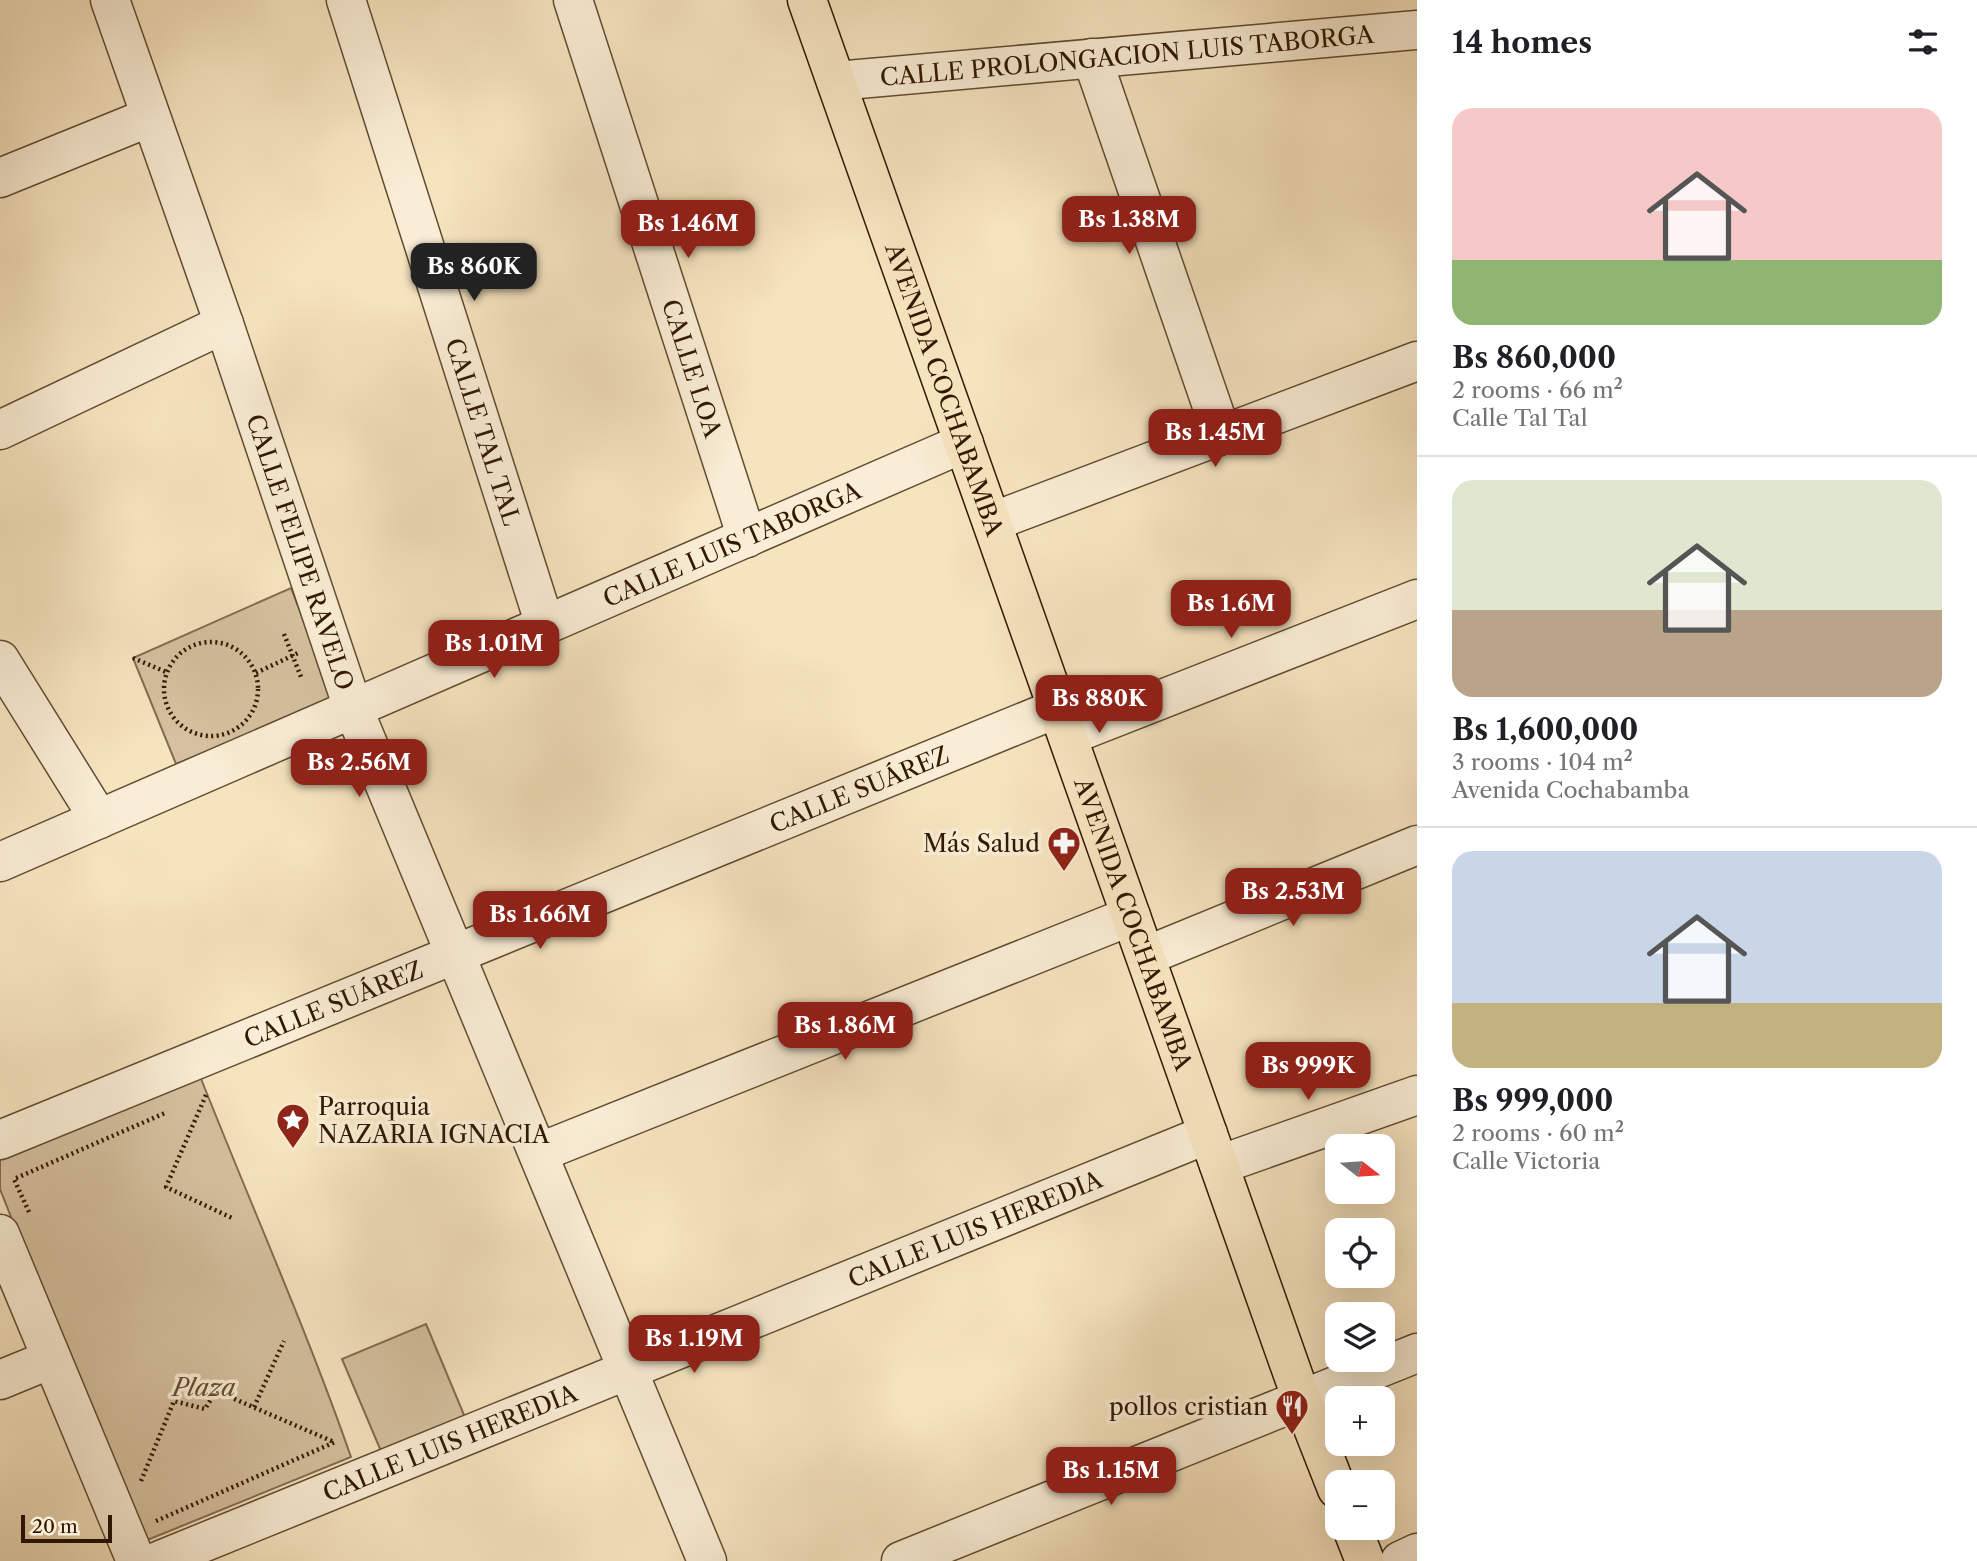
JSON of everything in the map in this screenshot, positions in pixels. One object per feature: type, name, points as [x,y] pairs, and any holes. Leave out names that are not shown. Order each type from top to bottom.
[{"type":"main road","name":"AVENIDA COCHABAMBA","points":[[807,0],[1330,1470]]},
{"type":"main road","points":[[1357,1540],[1365,1561]]},
{"type":"street","name":"CALLE FELIPE RAVELO","points":[[110,0],[225,324],[353,709],[707,1561]]},
{"type":"street","name":"CALLE TAL TAL","points":[[346,0],[545,625]]},
{"type":"street","name":"CALLE LOA","points":[[573,0],[747,538]]},
{"type":"street","name":"CALLE PROLONGACION LUIS TABORGA","points":[[836,81],[1417,30]]},
{"type":"street","points":[[1092,58],[1222,435]]},
{"type":"street","points":[[0,178],[150,117]]},
{"type":"street","points":[[0,430],[225,324]]},
{"type":"street","points":[[992,522],[1417,361]]},
{"type":"street","name":"CALLE LUIS TABORGA","points":[[0,862],[964,443]]},
{"type":"street","name":"CALLE SUÁREZ","points":[[0,1140],[455,954],[1063,722],[1417,598]]},
{"type":"street","points":[[0,660],[99,819]]},
{"type":"street","points":[[1146,956],[1414,856]]},
{"type":"street","points":[[538,1153],[1131,916]]},
{"type":"street","name":"CALLE LUIS HEREDIA","points":[[158,1561],[627,1370],[1214,1149],[1417,1095]]},
{"type":"street","points":[[17,1229],[51,1359],[135,1561]]},
{"type":"street","points":[[901,1561],[1265,1412],[1303,1400],[1417,1353]]},
{"type":"street","points":[[0,1380],[51,1359]]},
{"type":"street","points":[[1400,1561],[1417,1553]]},
{"type":"path","points":[[284,634],[302,677]]},
{"type":"path","points":[[256,673],[330,639]]},
{"type":"path","points":[[203,642],[220,642],[235,648],[247,659],[256,673],[258,688],[250,716],[226,734],[211,737],[183,728],[172,717],[164,696],[166,672],[175,658],[188,647],[203,642]]},
{"type":"path","points":[[134,657],[166,672]]},
{"type":"path","points":[[194,1100],[206,1095],[166,1186],[232,1218]]},
{"type":"path","points":[[17,1229],[14,1179],[170,1111]]},
{"type":"path","points":[[254,1407],[285,1341]]},
{"type":"path","points":[[131,1480],[140,1484],[174,1401],[205,1409],[216,1391],[335,1442],[156,1521],[150,1509]]},
{"type":"green space","points":[[291,588],[335,702],[176,764],[133,658]]},
{"type":"green space","name":"Plaza","points":[[200,1076],[297,1313],[351,1457],[140,1543],[0,1189],[0,1160]]},
{"type":"green space","points":[[426,1324],[477,1446],[394,1482],[342,1359]]},
{"type":"place","name":"Más Salud","points":[[1064,873]]},
{"type":"place","name":"Parroquia NAZARIA IGNACIA","points":[[293,1150]]},
{"type":"place","name":"pollos cristian","points":[[1292,1436]]}]
